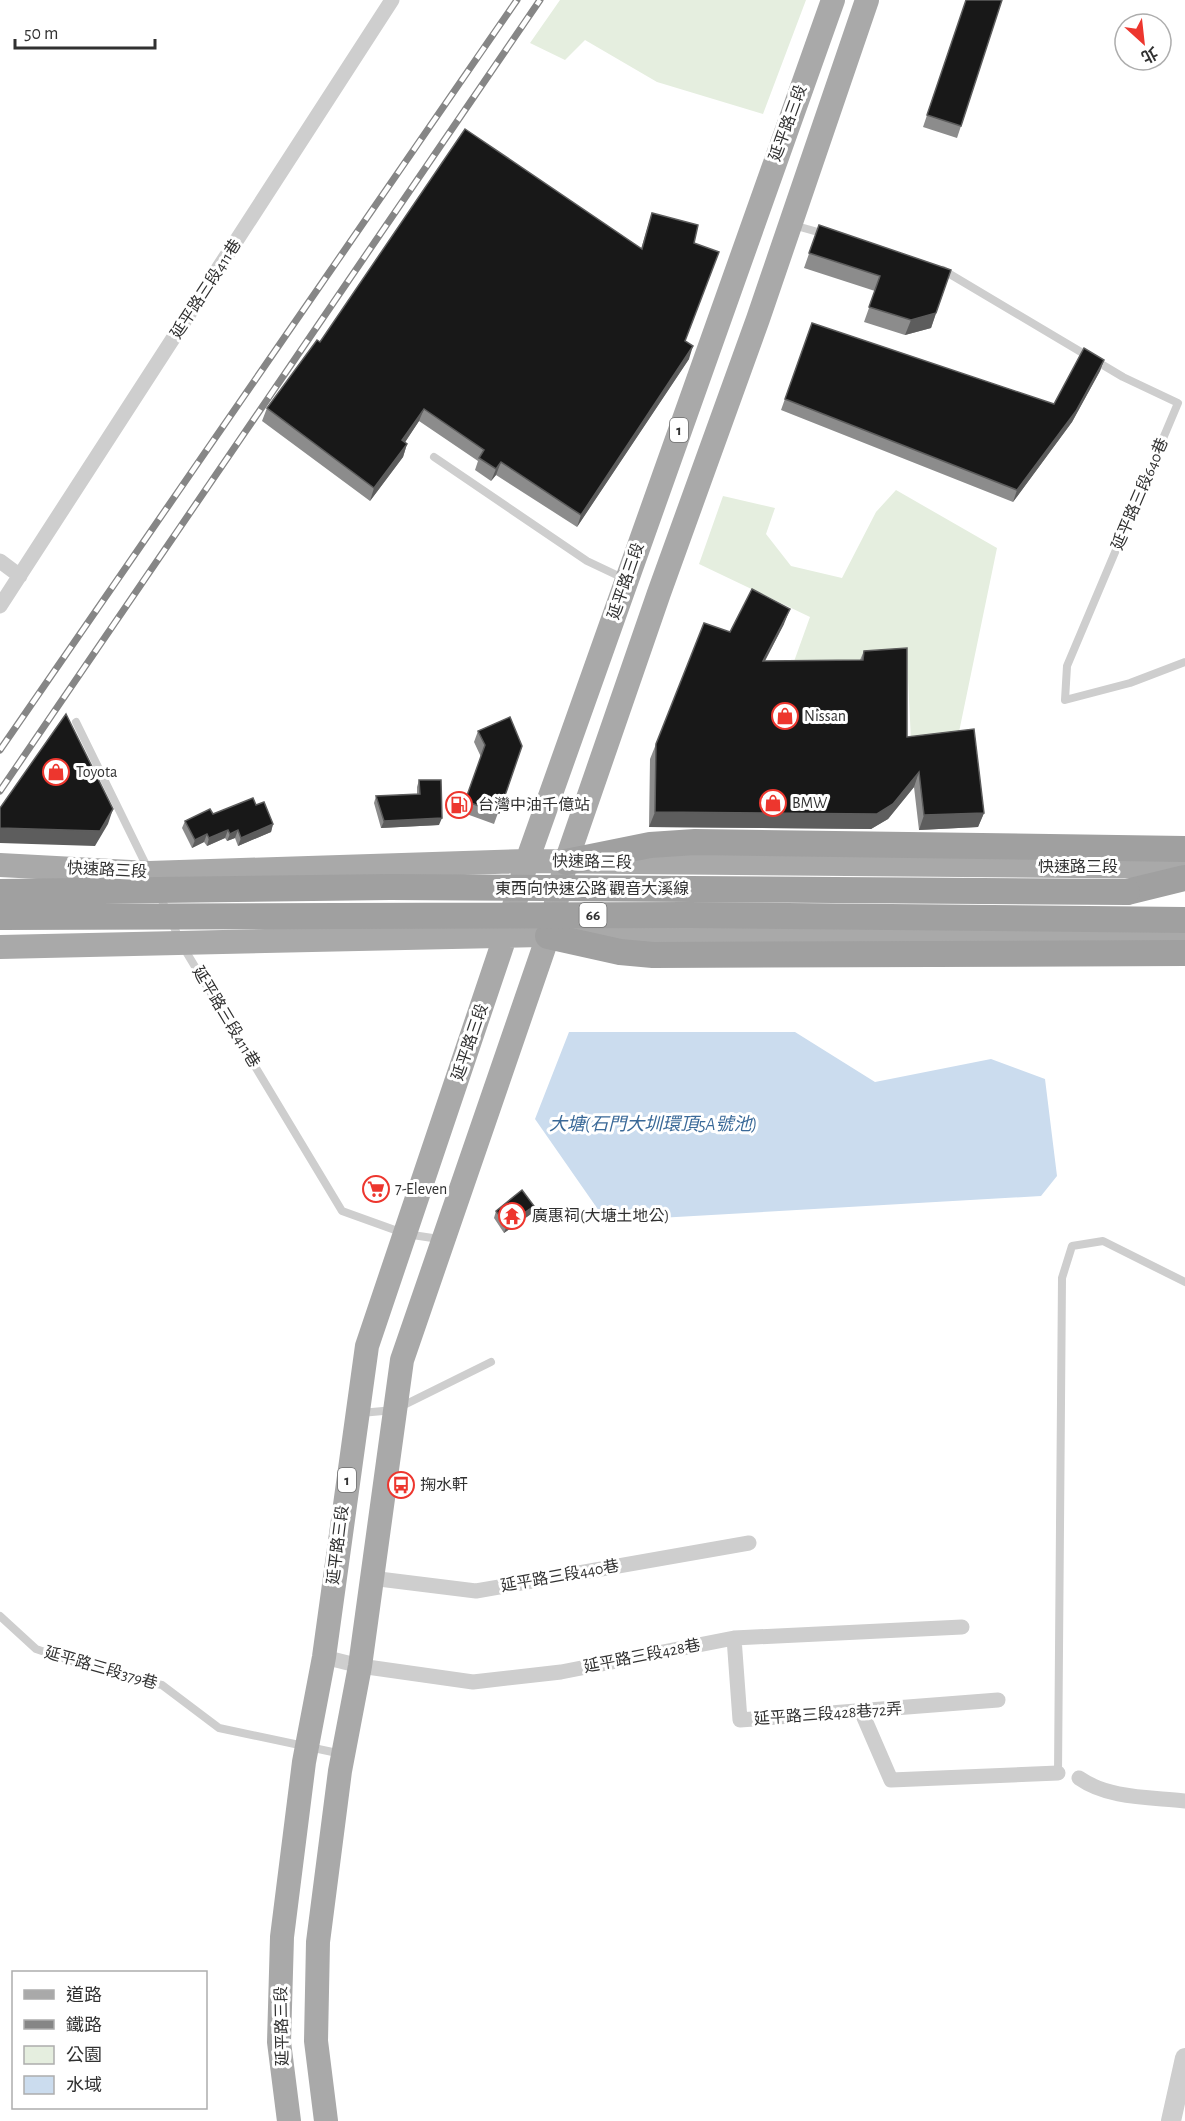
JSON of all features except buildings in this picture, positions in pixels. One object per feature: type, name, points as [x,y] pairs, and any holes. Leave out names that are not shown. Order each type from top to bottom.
[{"type":"highway","points":[[566,862],[650,845],[771,843],[1185,849]]},
{"type":"highway","points":[[1127,892],[1185,878]]},
{"type":"highway","name":"東西向快速公路 觀音大溪線","points":[[0,892],[390,887],[1185,891]]},
{"type":"highway","name":"東西向快速公路 觀音大溪線","points":[[0,917],[700,915],[1185,920]]},
{"type":"highway","points":[[548,936],[620,952],[653,955],[1185,953]]},
{"type":"main road","name":"延平路三段","points":[[289,2121],[279,2042],[282,1937],[307,1748],[324,1657],[367,1346],[505,937],[527,861],[833,0]]},
{"type":"main road","name":"延平路三段","points":[[326,2121],[316,2041],[318,1942],[343,1754],[360,1666],[402,1360],[548,936],[566,862],[658,593],[758,319],[867,0]]},
{"type":"main road","points":[[723,306],[758,319]]},
{"type":"main road","points":[[626,579],[658,593]]},
{"type":"main road","name":"快速路三段","points":[[0,865],[149,873],[527,861],[1185,867]]},
{"type":"main road","name":"66","points":[[0,947],[548,936],[1185,937]]},
{"type":"street","name":"延平路三段411巷","points":[[0,606],[392,0]]},
{"type":"street","points":[[0,561],[20,576]]},
{"type":"street","points":[[314,942],[323,868]]},
{"type":"street","name":"延平路三段440巷","points":[[371,1578],[476,1591],[749,1543]]},
{"type":"street","name":"延平路三段428巷","points":[[324,1657],[360,1666],[473,1682],[561,1672],[734,1638],[962,1628]]},
{"type":"street","name":"延平路三段428巷72弄","points":[[734,1638],[740,1720],[862,1713],[998,1700]]},
{"type":"street","points":[[862,1713],[891,1780],[1058,1773]]},
{"type":"street","points":[[1079,1778],[1091,1786],[1119,1794],[1185,1801]]},
{"type":"street","points":[[1172,2121],[1185,2058]]},
{"type":"lane","points":[[791,224],[835,237]]},
{"type":"lane","name":"延平路三段640巷","points":[[934,268],[945,271],[1123,377],[1178,404],[1067,666],[1065,700],[1130,683],[1185,662]]},
{"type":"lane","points":[[434,457],[587,561],[626,579]]},
{"type":"lane","name":"延平路三段411巷","points":[[76,722],[182,945],[342,1211],[406,1234],[443,1240]]},
{"type":"lane","points":[[1058,1773],[1062,1278],[1072,1246],[1103,1241],[1185,1282]]},
{"type":"lane","points":[[357,1413],[394,1410],[491,1362]]},
{"type":"lane","name":"延平路三段379巷","points":[[0,1616],[36,1649],[110,1674],[162,1685],[219,1728],[343,1754]]},
{"type":"green space","points":[[560,0],[806,0],[763,114],[657,82],[585,40],[565,60],[530,43]]},
{"type":"green space","points":[[896,490],[997,548],[959,732],[911,741],[907,657],[792,667],[810,617],[699,564],[723,496],[775,508],[766,534],[791,566],[842,578],[876,512]]},
{"type":"water","name":"大塘(石門大圳環頂5A號池)","points":[[569,1032],[795,1032],[875,1082],[991,1059],[1045,1079],[1057,1176],[1041,1196],[606,1221],[535,1119]]},
{"type":"railway","points":[[0,750],[517,0]]},
{"type":"railway","points":[[0,791],[540,0]]},
{"type":"place","name":"Nissan","points":[[785,716]]},
{"type":"place","name":"Toyota","points":[[56,772]]},
{"type":"place","name":"BMW","points":[[773,803]]},
{"type":"place","name":"台灣中油千億站","points":[[459,805]]},
{"type":"place","name":"7-Eleven","points":[[376,1189]]},
{"type":"place","name":"廣惠祠(大塘土地公)","points":[[512,1216]]},
{"type":"place","name":"掬水軒","points":[[401,1485]]}]
